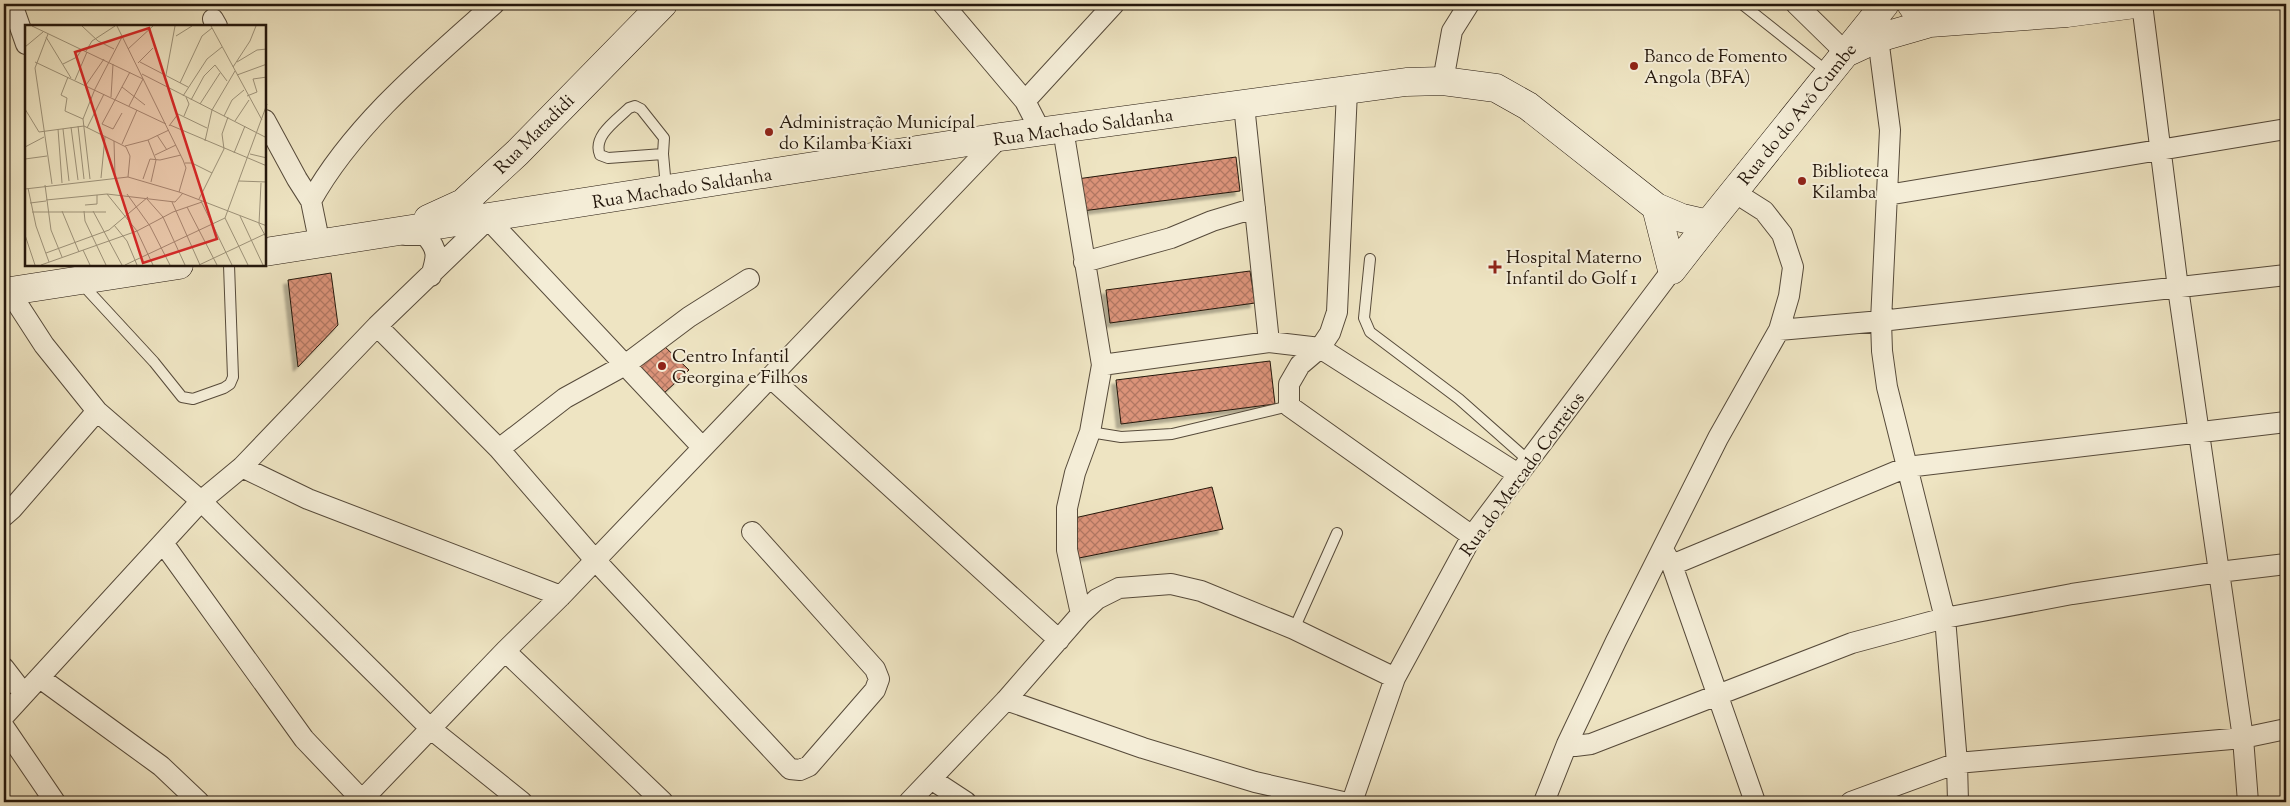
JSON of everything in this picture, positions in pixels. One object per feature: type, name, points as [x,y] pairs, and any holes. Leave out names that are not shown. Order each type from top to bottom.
[{"type":"street","points":[[12,4],[25,41]]},
{"type":"street","points":[[312,201],[322,181],[364,128],[405,85],[494,4]]},
{"type":"street","name":"Rua Matadidi","points":[[384,235],[426,220],[463,203],[517,153],[663,4]]},
{"type":"street","points":[[943,4],[1052,130],[1084,262],[1102,365],[1090,432],[1075,473],[1067,508],[1067,550],[1081,614]]},
{"type":"street","points":[[1025,101],[1114,4]]},
{"type":"street","points":[[1443,81],[1452,31],[1469,4]]},
{"type":"street","points":[[1796,4],[1846,53],[1878,38],[1930,23],[2067,13],[2135,4]]},
{"type":"street","name":"Rua do do Avô Cumbe","points":[[1708,224],[1886,4]]},
{"type":"street","points":[[1911,4],[1918,14],[1930,23]]},
{"type":"street","points":[[2142,4],[2178,288],[2243,738],[2248,802]]},
{"type":"street","points":[[1878,38],[1890,130],[1881,321],[1882,350],[1887,387],[1945,618],[1957,764],[1958,802]]},
{"type":"street","name":"Rua Machado Saldanha","points":[[266,252],[488,219],[1000,137],[1406,82],[1443,81],[1496,88],[1528,106],[1656,207],[1682,218],[1708,224]]},
{"type":"street","points":[[1348,91],[1336,312],[1330,333],[1320,348],[1300,365],[1289,384],[1289,406],[1472,536]]},
{"type":"street","points":[[1244,105],[1269,342]]},
{"type":"street","points":[[266,122],[297,179],[312,201],[320,245]]},
{"type":"street","points":[[1887,195],[2286,129]]},
{"type":"street","points":[[163,543],[304,740],[361,801],[505,651],[561,596],[1000,137]]},
{"type":"street","points":[[517,153],[504,170],[500,179],[499,190],[504,200],[514,207],[540,210]]},
{"type":"street","points":[[1544,802],[1567,744],[1616,641],[1668,557],[1718,438],[1779,330],[1789,296],[1793,267],[1782,234],[1764,211],[1734,192]]},
{"type":"street","points":[[1656,207],[1672,270]]},
{"type":"street","points":[[1084,262],[1171,238],[1212,221],[1255,208]]},
{"type":"street","points":[[4,716],[201,501],[242,467],[377,326],[488,219],[702,447]]},
{"type":"street","name":"Rua do Mercado Correios","points":[[1352,802],[1395,678],[1472,536],[1708,224]]},
{"type":"street","points":[[384,235],[425,235],[435,246],[436,260],[431,276]]},
{"type":"street","points":[[166,266],[141,268],[6,292],[97,411],[201,501],[431,729],[522,802]]},
{"type":"street","points":[[1779,330],[1881,321],[2286,275]]},
{"type":"street","points":[[499,449],[565,398],[624,365],[689,318],[749,279]]},
{"type":"street","points":[[377,326],[499,449],[595,560],[790,769],[800,770],[809,766],[875,690],[879,679],[876,669],[752,532]]},
{"type":"street","points":[[1102,365],[1269,342],[1320,348],[1523,468]]},
{"type":"street","points":[[770,377],[1059,640]]},
{"type":"street","points":[[4,516],[97,411]]},
{"type":"street","points":[[1668,557],[1907,467],[2286,422]]},
{"type":"street","points":[[242,467],[308,499],[561,596]]},
{"type":"street","points":[[1668,557],[1755,802]]},
{"type":"street","points":[[1567,744],[1575,746],[1592,744],[1852,643],[1945,618],[2072,594],[2286,564]]},
{"type":"street","points":[[909,802],[1006,700],[1081,614],[1097,598],[1119,588],[1171,584],[1201,591],[1294,629],[1395,678]]},
{"type":"street","points":[[505,651],[663,802]]},
{"type":"street","points":[[4,668],[24,694]]},
{"type":"street","points":[[40,678],[161,766],[199,802]]},
{"type":"street","points":[[1006,700],[1144,748],[1255,782],[1343,802]]},
{"type":"street","points":[[4,727],[55,802]]},
{"type":"street","points":[[1851,802],[1957,764],[2243,738],[2286,729]]},
{"type":"street","points":[[931,779],[966,802]]},
{"type":"lane","points":[[1742,4],[1830,74]]},
{"type":"lane","points":[[663,154],[608,158],[600,155],[597,149],[599,139],[629,108],[635,106],[642,109],[664,138],[663,154],[666,191]]},
{"type":"lane","points":[[1370,259],[1364,318],[1370,332],[1459,399],[1523,468]]},
{"type":"lane","points":[[78,280],[154,362],[182,397],[192,399],[224,388],[230,384],[233,377],[229,266]]},
{"type":"lane","points":[[1090,432],[1121,437],[1172,434],[1289,406]]},
{"type":"lane","points":[[1294,629],[1337,533]]},
{"type":"building","points":[[1236,157],[1240,191],[1082,211],[1077,179]]},
{"type":"building","points":[[1250,271],[1255,303],[1110,323],[1106,290]]},
{"type":"building","points":[[331,273],[338,325],[298,367],[288,280]]},
{"type":"building","name":"Centro Infantil Georgina e Filhos","points":[[662,344],[689,370],[663,394],[635,363]]},
{"type":"building","points":[[1270,361],[1275,404],[1121,424],[1116,380]]},
{"type":"building","points":[[1212,487],[1223,529],[1079,558],[1070,519]]},
{"type":"place","name":"Banco de Fomento Angola (BFA)","points":[[1634,66]]},
{"type":"place","name":"Administração Municípal do Kilamba Kiaxi","points":[[769,132]]},
{"type":"place","name":"Biblioteca Kilamba","points":[[1802,181]]},
{"type":"place","name":"Hospital Materno Infantil do Golf 1","points":[[1495,267]]},
{"type":"place","name":"Centro Infantil Georgina e Filhos","points":[[662,366]]}]
